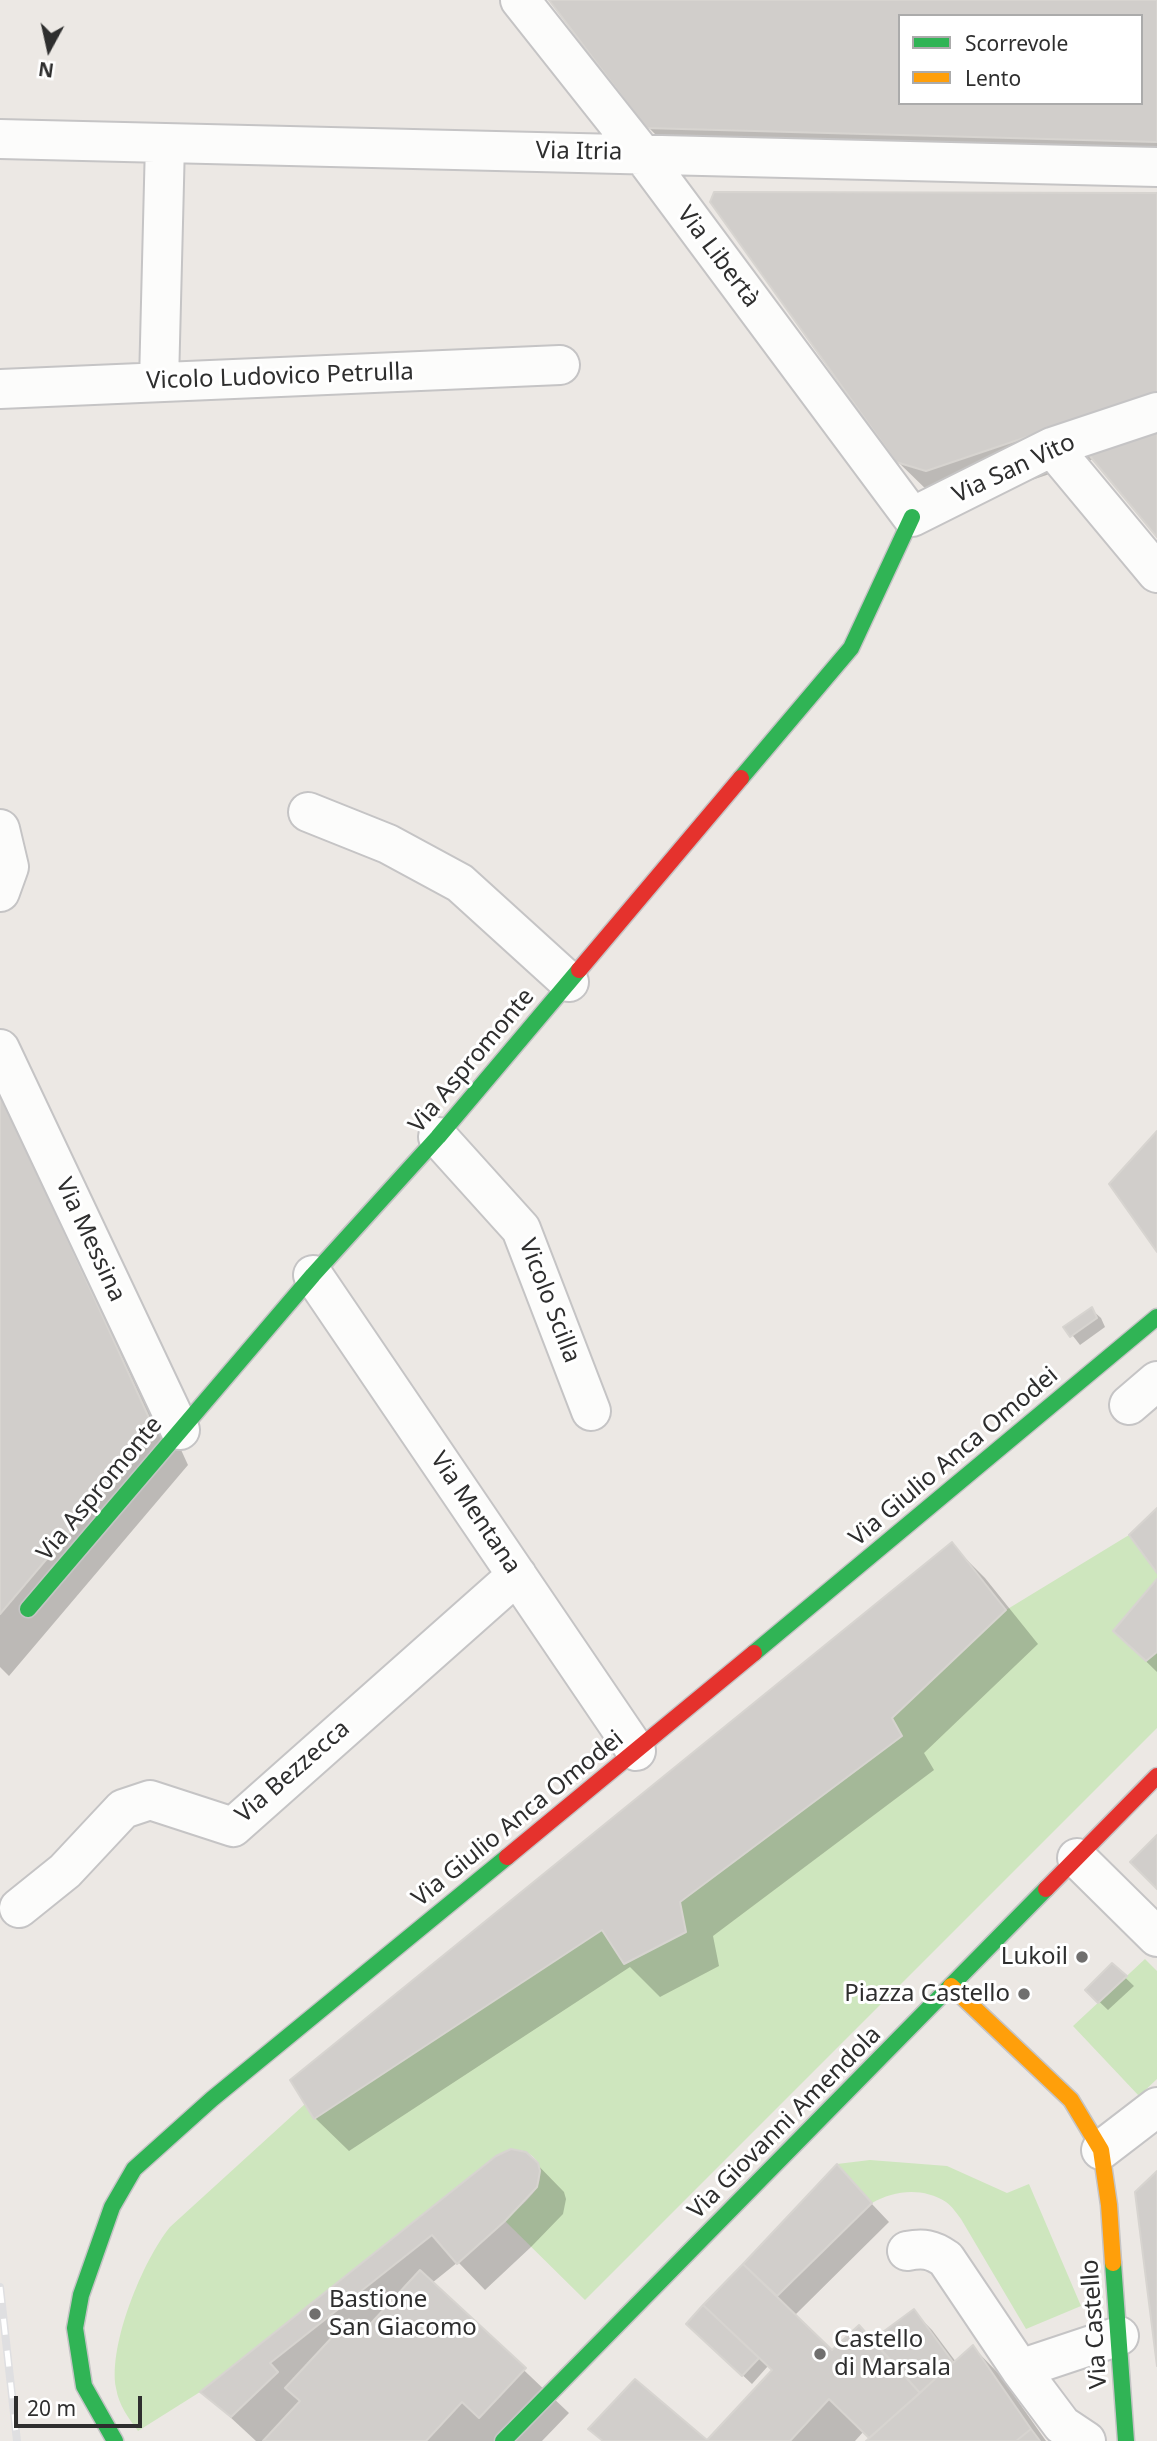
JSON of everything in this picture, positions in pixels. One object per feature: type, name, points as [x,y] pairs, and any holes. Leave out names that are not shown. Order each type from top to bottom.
[{"type":"main road","name":"Via Aspromonte","points":[[28,1609],[313,1275],[438,1137],[851,648],[912,517]]},
{"type":"main road","name":"Via Giulio Anca Omodei","points":[[115,2441],[84,2386],[75,2328],[81,2295],[112,2207],[134,2169],[222,2091],[1157,1317]]},
{"type":"main road","name":"Via Giovanni Amendola","points":[[503,2441],[1157,1776]]},
{"type":"main road","points":[[951,1986],[1071,2100],[1101,2150]]},
{"type":"main road","name":"Via Castello","points":[[1101,2150],[1109,2205],[1126,2441]]},
{"type":"street","name":"Via Libertà","points":[[520,0],[642,154],[912,517]]},
{"type":"street","name":"Via Itria","points":[[0,139],[1157,167]]},
{"type":"street","points":[[159,382],[165,143]]},
{"type":"street","name":"Vicolo Ludovico Petrulla","points":[[0,389],[560,365]]},
{"type":"street","name":"Via San Vito","points":[[912,517],[1052,447],[1157,412]]},
{"type":"street","points":[[1052,447],[1157,573]]},
{"type":"street","points":[[308,812],[388,844],[460,883],[569,982]]},
{"type":"street","points":[[0,829],[9,867],[0,892]]},
{"type":"street","name":"Via Messina","points":[[0,1049],[180,1430]]},
{"type":"street","name":"Vicolo Scilla","points":[[438,1137],[521,1229],[591,1411]]},
{"type":"street","name":"Via Mentana","points":[[313,1275],[636,1751]]},
{"type":"street","name":"Via Bezzecca","points":[[19,1908],[65,1871],[123,1809],[150,1800],[233,1826],[517,1576]]},
{"type":"street","points":[[1077,1858],[1157,1937]]},
{"type":"street","points":[[1101,2150],[1153,2119]]},
{"type":"street","points":[[907,2251],[923,2248],[935,2251],[946,2259],[1062,2425],[1086,2441]]},
{"type":"street","points":[[1020,2368],[1119,2336]]},
{"type":"green space","points":[[1129,1535],[1157,1573],[1157,1579],[1113,1631],[1146,1661],[1157,1652],[1157,1728],[585,2300],[505,2221],[533,2193],[539,2183],[540,2173],[539,2165],[529,2153],[513,2150],[504,2152],[200,2392],[138,2431],[119,2400],[115,2370],[122,2327],[149,2260],[170,2227],[305,2104],[314,2119],[602,1930],[625,1964],[686,1932],[680,1902],[892,1718],[1006,1610]]},
{"type":"green space","points":[[1145,1959],[1157,1971],[1157,2079],[1139,2096],[1073,2026]]},
{"type":"green space","points":[[870,2160],[947,2166],[1007,2193],[1029,2184],[1081,2306],[1026,2329],[961,2219],[948,2204],[937,2197],[918,2192],[890,2195],[872,2203],[837,2164]]},
{"type":"building","points":[[549,0],[1157,0],[1157,142],[646,128]]},
{"type":"building","points":[[714,192],[1157,193],[1157,393],[926,471],[896,462],[710,202]]},
{"type":"building","points":[[1157,425],[1157,537],[1084,449]]},
{"type":"building","points":[[0,1091],[155,1431],[0,1614]]},
{"type":"building","points":[[1157,1131],[1157,1252],[1109,1184]]},
{"type":"building","points":[[1092,1307],[1097,1318],[1070,1337],[1063,1327]]},
{"type":"building","points":[[1157,1508],[1157,1573],[1129,1535]]},
{"type":"building","points":[[952,1542],[1006,1610],[892,1718],[902,1736],[680,1902],[686,1932],[624,1964],[602,1930],[314,2119],[290,2080]]},
{"type":"building","points":[[1157,1579],[1157,1652],[1146,1661],[1113,1631]]},
{"type":"building","points":[[1157,1835],[1157,1889],[1130,1862]]},
{"type":"building","points":[[1112,1963],[1127,1976],[1098,2003],[1085,1990]]},
{"type":"building","name":"Bastione San Giacomo","points":[[511,2149],[526,2152],[538,2163],[540,2171],[537,2187],[505,2221],[457,2264],[432,2235],[270,2363],[278,2372],[231,2417],[200,2392],[496,2156]]},
{"type":"building","points":[[837,2164],[872,2203],[777,2296],[743,2264]]},
{"type":"building","points":[[1157,2171],[1157,2366],[1135,2192]]},
{"type":"building","name":"Castello di Marsala","points":[[743,2264],[832,2350],[859,2325],[920,2393],[869,2438],[829,2399],[790,2441],[603,2441],[588,2429],[635,2379],[707,2440],[772,2370],[703,2305]]},
{"type":"building","points":[[420,2270],[526,2368],[479,2418],[462,2402],[426,2441],[263,2441],[300,2401],[285,2388],[349,2319],[363,2332]]},
{"type":"building","points":[[703,2305],[759,2358],[742,2376],[686,2324]]},
{"type":"building","points":[[914,2309],[953,2362],[920,2393],[872,2340]]},
{"type":"building","points":[[973,2345],[1031,2429],[1016,2441],[866,2441]]},
{"type":"building","points":[[1031,2429],[1040,2441],[1016,2441]]},
{"type":"railway","points":[[0,2287],[17,2441]]},
{"type":"traffic: fast","points":[[741,778],[851,648],[912,517]]},
{"type":"traffic: fast","points":[[28,1609],[313,1275],[438,1137],[579,970]]},
{"type":"traffic: fast","points":[[754,1653],[1157,1317]]},
{"type":"traffic: fast","points":[[115,2441],[84,2386],[75,2328],[81,2295],[112,2207],[134,2169],[212,2099],[507,1857]]},
{"type":"traffic: fast","points":[[503,2441],[1046,1889]]},
{"type":"traffic: fast","points":[[1113,2263],[1126,2441]]},
{"type":"traffic: slow","points":[[951,1986],[1071,2100],[1101,2150],[1109,2205],[1113,2263]]},
{"type":"traffic: jam","points":[[579,970],[741,778]]},
{"type":"traffic: jam","points":[[507,1857],[754,1653]]},
{"type":"traffic: jam","points":[[1046,1889],[1157,1776]]},
{"type":"place","name":"Lukoil","points":[[1082,1957]]},
{"type":"place","name":"Piazza Castello","points":[[1024,1994]]},
{"type":"place","name":"Bastione San Giacomo","points":[[315,2314]]},
{"type":"place","name":"Castello di Marsala","points":[[820,2354]]}]
